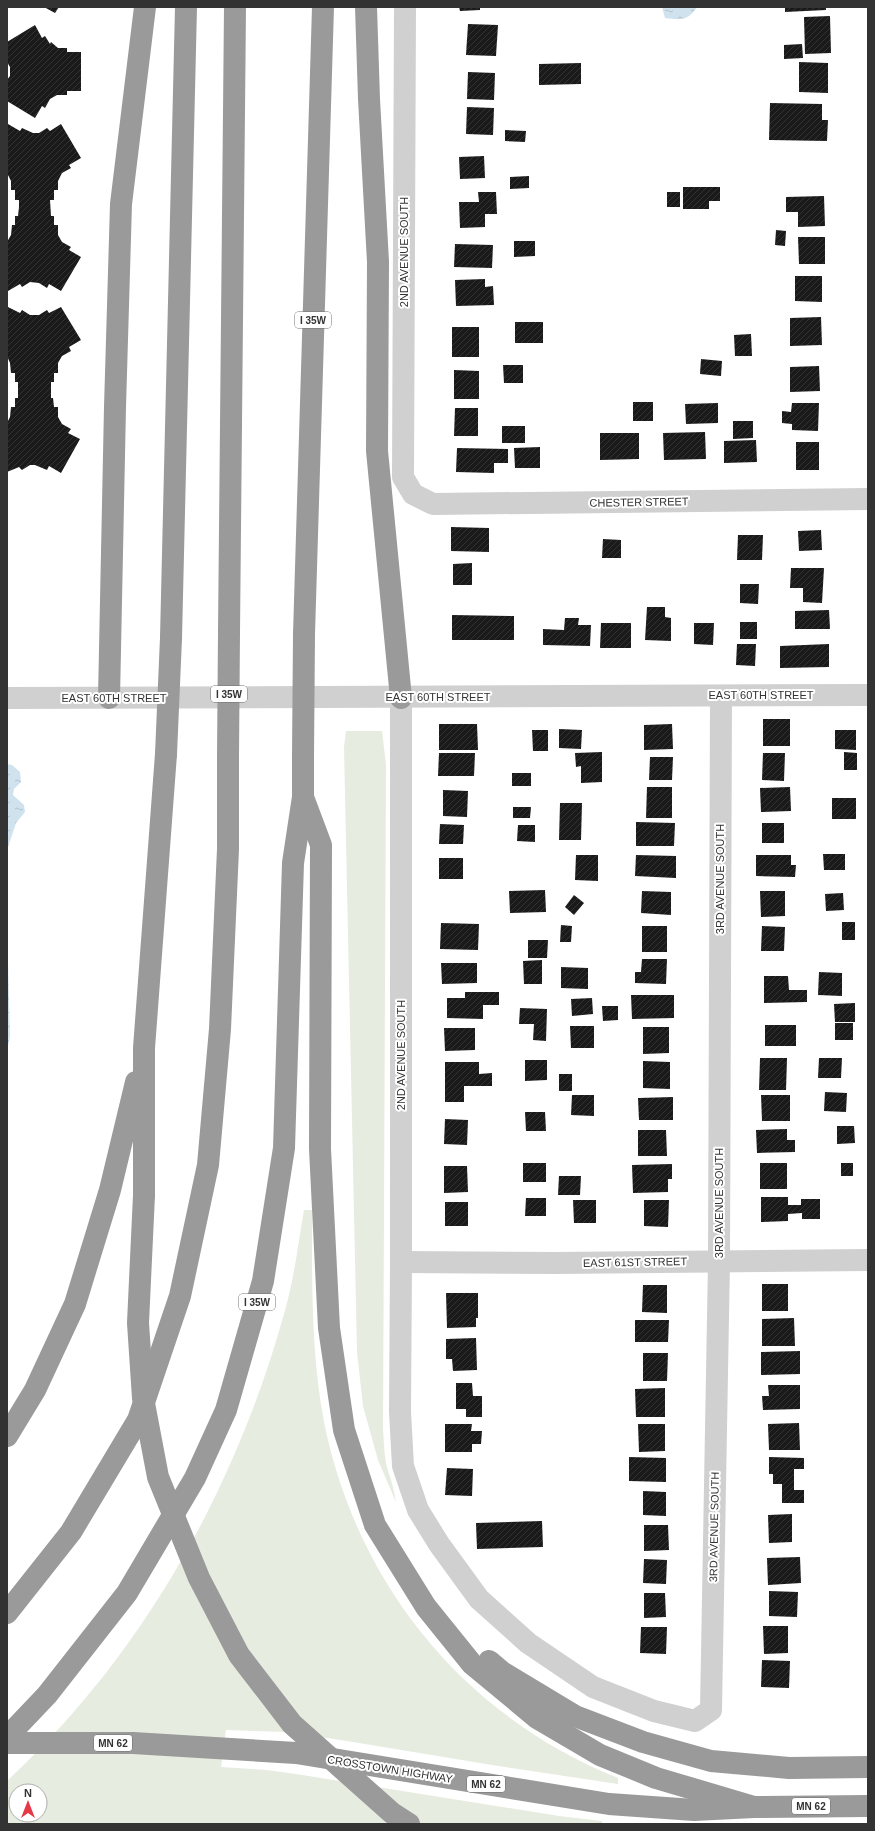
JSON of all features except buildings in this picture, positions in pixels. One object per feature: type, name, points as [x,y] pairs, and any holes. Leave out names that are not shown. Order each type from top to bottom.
[{"type":"highway","points":[[109,698],[121,204],[145,7]]},
{"type":"highway","points":[[186,7],[171,638],[166,754],[144,1048],[144,1195],[138,1323],[143,1398],[158,1477],[199,1578],[239,1655],[292,1724],[392,1813],[409,1824]]},
{"type":"highway","name":"I 35W","points":[[7,1613],[71,1532],[138,1420],[180,1296],[208,1165],[220,1029],[228,849],[235,7]]},
{"type":"highway","name":"I 35W","points":[[7,1737],[47,1695],[127,1593],[195,1478],[226,1410],[263,1281],[284,1148],[293,863],[303,797],[304,634],[323,7]]},
{"type":"highway","points":[[366,7],[369,99],[378,262],[377,451],[401,698]]},
{"type":"highway","points":[[303,797],[321,845],[320,1149],[329,1328],[344,1430],[375,1525],[426,1607],[472,1664],[537,1718],[600,1755],[614,1761],[656,1778],[754,1807]]},
{"type":"highway","points":[[7,1436],[35,1390],[75,1304],[110,1190],[144,1048]]},
{"type":"highway","points":[[426,1607],[502,1672],[575,1716],[643,1742],[711,1761],[789,1768],[868,1767]]},
{"type":"highway","name":"CROSSTOWN HIGHWAY","points":[[7,1743],[133,1743],[296,1754],[609,1804],[694,1810],[754,1807],[868,1806]]},
{"type":"street","name":"2ND AVENUE SOUTH","points":[[405,7],[403,477],[413,494]]},
{"type":"street","name":"CHESTER STREET","points":[[413,494],[433,504],[868,499]]},
{"type":"street","name":"EAST 60TH STREET","points":[[7,698],[401,698],[868,695]]},
{"type":"street","name":"3RD AVENUE SOUTH","points":[[711,1710],[719,1261],[721,696]]},
{"type":"street","name":"2ND AVENUE SOUTH","points":[[401,698],[400,1412],[403,1466],[418,1510],[439,1544],[479,1599],[528,1642],[593,1687],[654,1712],[695,1721],[711,1710]]},
{"type":"street","name":"EAST 61ST STREET","points":[[401,1262],[868,1260]]},
{"type":"shaded area","points":[[346,731],[382,731],[386,765],[383,1429],[384,1450],[396,1502],[378,1460],[363,1406],[357,1352],[344,747]]},
{"type":"shaded area","points":[[304,1210],[312,1210],[312,1290],[314,1343],[324,1422],[340,1482],[362,1538],[391,1590],[426,1638],[466,1681],[512,1719],[563,1752],[618,1778],[618,1784],[288,1732],[226,1730],[221,1767],[267,1770],[296,1774],[559,1816],[602,1821],[602,1824],[7,1824],[7,1781],[56,1732],[100,1680],[141,1625],[178,1567],[210,1506],[239,1444],[264,1379],[284,1314],[293,1275]]},
{"type":"water","points":[[662,7],[697,7],[694,12],[687,17],[675,19],[665,18]]},
{"type":"water","points":[[7,764],[12,765],[20,772],[21,782],[14,789],[13,795],[24,805],[25,812],[16,823],[7,850]]},
{"type":"water","points":[[7,925],[10,1036],[7,1051]]}]
